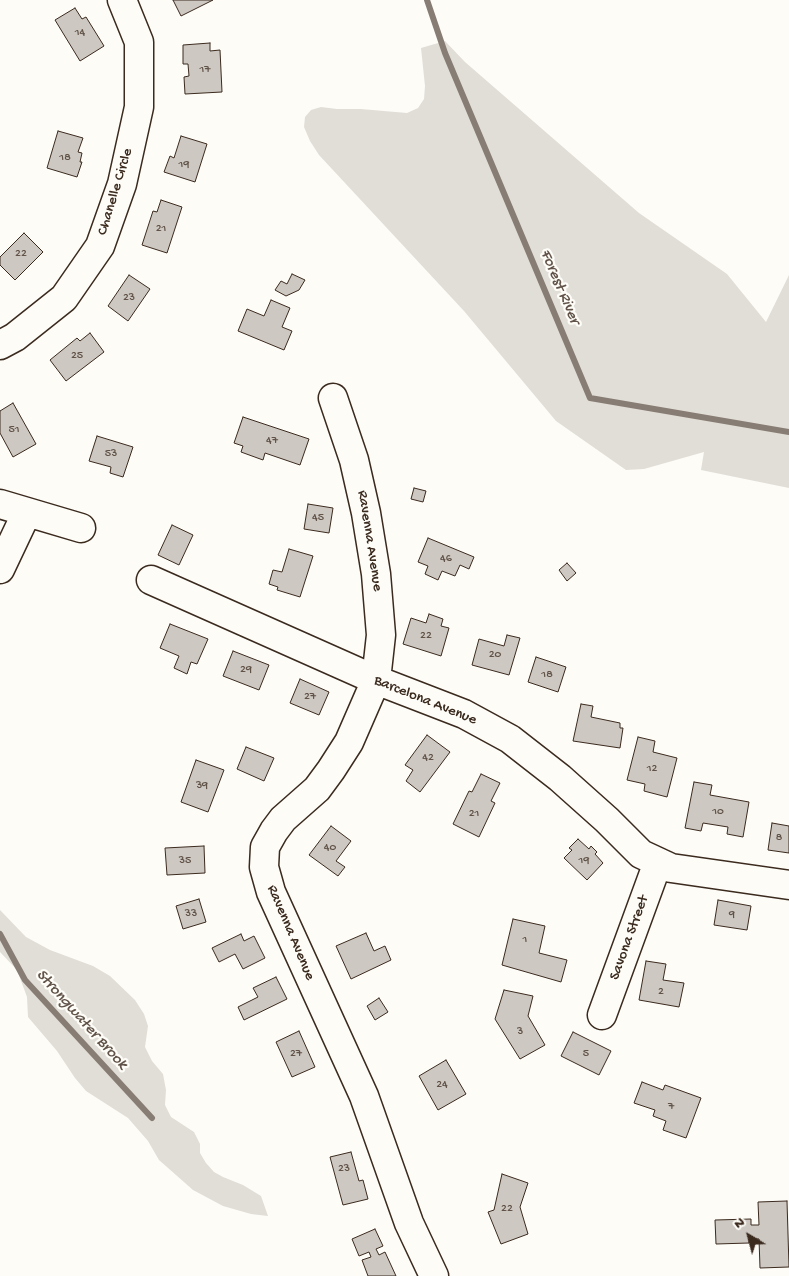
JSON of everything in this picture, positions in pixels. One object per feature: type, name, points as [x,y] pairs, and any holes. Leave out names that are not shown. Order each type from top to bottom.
[{"type":"street","name":"Chanelle Circle","points":[[0,345],[15,337],[64,298],[100,246],[122,184],[139,107],[139,42],[122,0]]},
{"type":"street","name":"Ravenna Avenue","points":[[334,398],[354,460],[366,513],[376,574],[381,635],[376,680],[349,742],[331,770],[318,789],[283,819],[274,831],[265,847],[264,867],[271,892],[364,1096],[409,1223],[434,1276]]},
{"type":"street","points":[[0,504],[81,528]]},
{"type":"street","points":[[0,569],[27,512]]},
{"type":"street","name":"Barcelona Avenue","points":[[151,580],[376,680],[464,714],[510,740],[560,778],[607,820],[640,854],[671,868],[789,885]]},
{"type":"street","name":"Savona Street","points":[[602,1015],[658,862]]},
{"type":"shaded area","points":[[445,41],[465,62],[639,213],[727,274],[766,322],[789,275],[789,488],[701,470],[704,452],[644,469],[626,470],[556,421],[464,311],[319,155],[304,127],[305,117],[311,110],[321,107],[407,113],[418,108],[424,99],[425,86],[421,48]]},
{"type":"shaded area","points":[[0,910],[26,937],[50,950],[93,966],[110,976],[135,1000],[144,1014],[148,1026],[145,1047],[152,1061],[163,1074],[166,1090],[165,1105],[171,1117],[194,1132],[200,1144],[200,1153],[214,1172],[243,1185],[261,1196],[268,1216],[251,1214],[223,1206],[193,1190],[159,1160],[148,1141],[128,1118],[86,1091],[57,1051],[28,1017],[27,997],[17,970],[0,952]]},
{"type":"building","points":[[173,0],[213,0],[181,16]]},
{"type":"building","points":[[75,8],[82,19],[86,17],[104,46],[80,61],[55,20]]},
{"type":"building","points":[[210,43],[210,51],[220,50],[222,92],[185,94],[184,77],[189,76],[188,64],[183,64],[183,45]]},
{"type":"building","points":[[58,131],[83,138],[78,152],[82,153],[80,162],[82,162],[77,177],[47,168]]},
{"type":"building","points":[[181,136],[207,144],[195,182],[164,172],[170,156],[174,158]]},
{"type":"building","points":[[161,200],[182,207],[167,253],[142,245],[153,211],[157,212]]},
{"type":"building","points":[[24,233],[43,252],[15,280],[0,265],[0,257]]},
{"type":"building","points":[[292,274],[305,280],[299,290],[286,296],[275,290],[281,281],[287,284]]},
{"type":"building","points":[[129,275],[150,289],[128,321],[108,306]]},
{"type":"building","points":[[271,300],[290,308],[282,327],[292,331],[284,350],[238,331],[247,309],[264,316]]},
{"type":"building","points":[[90,333],[104,352],[66,381],[50,360],[77,338],[80,341]]},
{"type":"building","points":[[13,403],[36,444],[13,457],[0,433],[0,411]]},
{"type":"building","points":[[243,417],[309,439],[300,465],[265,453],[263,460],[241,452],[243,446],[234,443]]},
{"type":"building","points":[[97,436],[133,447],[123,477],[110,473],[111,467],[89,461]]},
{"type":"building","points":[[414,488],[426,491],[423,502],[411,499]]},
{"type":"building","points":[[308,504],[333,508],[329,533],[304,529]]},
{"type":"building","points":[[172,525],[193,535],[179,565],[158,555]]},
{"type":"building","points":[[428,538],[474,557],[469,569],[460,565],[455,576],[442,571],[438,580],[425,574],[428,566],[418,562]]},
{"type":"building","points":[[289,549],[313,556],[300,597],[277,590],[278,587],[269,584],[273,570],[282,572]]},
{"type":"building","points":[[567,563],[576,573],[567,581],[559,570]]},
{"type":"building","points":[[429,614],[443,619],[441,626],[449,628],[441,656],[403,644],[411,618],[426,623]]},
{"type":"building","points":[[170,624],[208,639],[197,664],[191,662],[187,674],[174,668],[179,656],[160,648]]},
{"type":"building","points":[[507,635],[520,638],[509,675],[472,665],[479,639],[504,646]]},
{"type":"building","points":[[233,651],[269,665],[259,690],[223,676]]},
{"type":"building","points":[[536,657],[566,667],[558,692],[528,682]]},
{"type":"building","points":[[300,679],[329,692],[319,715],[290,703]]},
{"type":"building","points":[[581,704],[593,706],[591,717],[620,723],[620,728],[623,728],[620,748],[573,741]]},
{"type":"building","points":[[427,735],[450,752],[420,792],[406,781],[413,770],[405,765]]},
{"type":"building","points":[[638,737],[655,741],[653,752],[677,758],[667,797],[644,791],[645,784],[627,780]]},
{"type":"building","points":[[246,747],[274,758],[264,781],[237,769]]},
{"type":"building","points":[[196,760],[224,770],[208,812],[181,802]]},
{"type":"building","points":[[481,774],[500,783],[491,801],[495,803],[479,837],[453,824],[469,791],[472,792]]},
{"type":"building","points":[[694,782],[712,785],[710,795],[749,802],[743,837],[727,834],[728,827],[703,823],[701,831],[685,828]]},
{"type":"building","points":[[772,823],[789,826],[789,853],[768,850]]},
{"type":"building","points":[[331,826],[351,841],[336,861],[345,867],[338,876],[309,855]]},
{"type":"building","points":[[578,839],[589,849],[591,846],[603,863],[587,880],[564,858],[572,850],[569,848]]},
{"type":"building","points":[[204,846],[205,873],[167,875],[165,848]]},
{"type":"building","points":[[199,899],[206,922],[183,929],[176,906]]},
{"type":"building","points":[[718,900],[751,906],[747,930],[714,925]]},
{"type":"building","points":[[513,919],[545,926],[539,953],[567,960],[561,982],[502,965]]},
{"type":"building","points":[[366,933],[374,951],[385,946],[391,960],[351,979],[336,946]]},
{"type":"building","points":[[241,934],[244,941],[254,936],[265,958],[243,969],[235,954],[219,962],[212,948]]},
{"type":"building","points":[[646,961],[666,964],[663,980],[684,983],[679,1007],[639,1000]]},
{"type":"building","points":[[276,977],[287,999],[244,1020],[238,1007],[258,997],[253,988]]},
{"type":"building","points":[[504,990],[533,996],[528,1016],[545,1045],[520,1059],[495,1019]]},
{"type":"building","points":[[379,998],[388,1012],[375,1020],[367,1006]]},
{"type":"building","points":[[299,1031],[315,1067],[292,1077],[276,1042]]},
{"type":"building","points":[[573,1032],[611,1051],[599,1075],[561,1056]]},
{"type":"building","points":[[446,1060],[466,1094],[438,1110],[419,1076]]},
{"type":"building","points":[[642,1082],[663,1090],[665,1085],[701,1098],[686,1138],[663,1130],[666,1121],[653,1116],[655,1110],[634,1103]]},
{"type":"building","points":[[351,1152],[359,1181],[363,1180],[368,1199],[343,1205],[330,1157]]},
{"type":"building","points":[[502,1174],[528,1183],[520,1207],[528,1234],[501,1244],[488,1212],[494,1210]]},
{"type":"building","points":[[787,1201],[789,1267],[760,1268],[759,1239],[749,1239],[749,1243],[716,1244],[715,1220],[751,1219],[751,1225],[759,1225],[758,1202]]},
{"type":"building","points":[[375,1229],[383,1246],[376,1249],[379,1255],[385,1252],[396,1276],[368,1276],[362,1260],[371,1257],[369,1252],[359,1256],[352,1239]]},
{"type":"waterway","name":"Forest River","points":[[427,0],[445,53],[590,398],[789,432]]},
{"type":"waterway","name":"Strongwater Brook","points":[[0,934],[25,980],[152,1118]]}]
